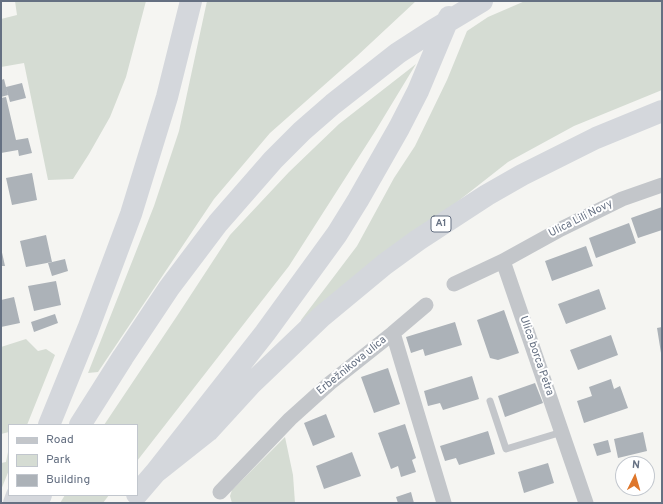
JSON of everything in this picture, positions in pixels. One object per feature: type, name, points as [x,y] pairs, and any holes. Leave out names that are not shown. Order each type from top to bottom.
[{"type":"highway","points":[[49,424],[88,329],[131,214],[165,104],[191,1]]},
{"type":"highway","points":[[155,473],[274,323],[314,268],[340,228],[380,164],[418,91],[456,1]]},
{"type":"highway","points":[[81,424],[123,356],[169,288],[218,223],[273,160],[302,131],[333,104],[398,53],[482,1]]},
{"type":"highway","name":"A1","points":[[138,494],[155,473],[208,431],[251,384],[321,317],[413,244],[475,202],[522,175],[596,138],[662,111]]},
{"type":"street","name":"Ulica Lili Novy","points":[[503,261],[561,229],[622,199],[662,185]]},
{"type":"street","points":[[454,284],[503,261]]},
{"type":"street","name":"Ulica borca Petra","points":[[503,261],[586,503]]},
{"type":"street","points":[[393,333],[426,305]]},
{"type":"street","name":"Erbežnikova ulica","points":[[220,492],[290,419],[330,383],[393,333],[444,503]]},
{"type":"lane","points":[[490,401],[506,449],[562,432]]},
{"type":"green space","points":[[15,1],[146,1],[126,77],[110,117],[73,179],[48,180],[24,63],[1,67],[1,19],[17,15]]},
{"type":"green space","points":[[207,1],[416,1],[357,56],[270,133],[214,199],[98,372],[88,373],[154,206],[179,131]]},
{"type":"green space","points":[[525,1],[662,1],[662,90],[574,126],[508,162],[303,323],[301,320],[357,246],[394,178],[415,146],[447,80],[467,31],[488,17]]},
{"type":"green space","points":[[416,64],[376,130],[289,266],[138,460],[138,424],[105,424],[230,235],[289,172],[339,124]]},
{"type":"green space","points":[[26,339],[38,351],[46,349],[55,355],[27,424],[8,424],[8,432],[1,434],[1,347]]},
{"type":"green space","points":[[285,437],[293,475],[295,503],[232,503],[230,496],[232,490]]},
{"type":"green space","points":[[8,452],[8,472],[1,490],[1,463],[6,462]]},
{"type":"green space","points":[[64,496],[108,496],[103,503],[60,503]]},
{"type":"building","points":[[4,79],[8,95],[1,97],[1,80]]},
{"type":"building","points":[[22,83],[26,98],[10,102],[6,87]]},
{"type":"building","points":[[6,97],[16,140],[28,138],[32,153],[19,156],[18,150],[1,153],[1,98]]},
{"type":"building","points":[[32,173],[37,200],[12,205],[6,178]]},
{"type":"building","points":[[662,207],[662,230],[638,238],[631,218]]},
{"type":"building","points":[[629,223],[636,243],[596,258],[589,238]]},
{"type":"building","points":[[46,235],[52,262],[26,267],[20,241]]},
{"type":"building","points":[[586,246],[593,266],[552,281],[545,261]]},
{"type":"building","points":[[1,248],[5,266],[1,266]]},
{"type":"building","points":[[65,259],[68,271],[52,276],[48,263]]},
{"type":"building","points":[[56,281],[61,305],[34,311],[28,286]]},
{"type":"building","points":[[599,289],[606,309],[566,324],[558,304]]},
{"type":"building","points":[[14,297],[20,323],[1,327],[1,300]]},
{"type":"building","points":[[504,310],[519,353],[498,360],[490,358],[477,320]]},
{"type":"building","points":[[55,314],[58,323],[34,332],[31,322]]},
{"type":"building","points":[[455,322],[462,345],[425,356],[423,349],[411,353],[406,337]]},
{"type":"building","points":[[662,327],[662,353],[661,353],[657,328]]},
{"type":"building","points":[[611,335],[618,355],[578,370],[570,350]]},
{"type":"building","points":[[388,368],[400,404],[374,413],[361,377]]},
{"type":"building","points":[[472,376],[479,399],[443,410],[440,403],[428,406],[424,391]]},
{"type":"building","points":[[611,379],[614,389],[620,386],[628,408],[584,423],[577,401],[592,396],[589,387]]},
{"type":"building","points":[[535,383],[543,403],[505,417],[498,396]]},
{"type":"building","points":[[326,414],[335,437],[313,446],[304,423]]},
{"type":"building","points":[[405,424],[416,458],[412,460],[416,472],[401,477],[398,466],[391,469],[378,433]]},
{"type":"building","points":[[488,431],[495,454],[459,465],[456,458],[445,461],[440,446]]},
{"type":"building","points":[[643,432],[647,451],[626,456],[618,456],[614,439]]},
{"type":"building","points":[[608,440],[611,452],[597,456],[593,444]]},
{"type":"building","points":[[352,452],[361,476],[324,489],[316,466]]},
{"type":"building","points":[[548,463],[554,483],[524,493],[518,472]]},
{"type":"building","points":[[411,492],[414,503],[398,503],[396,497]]}]
